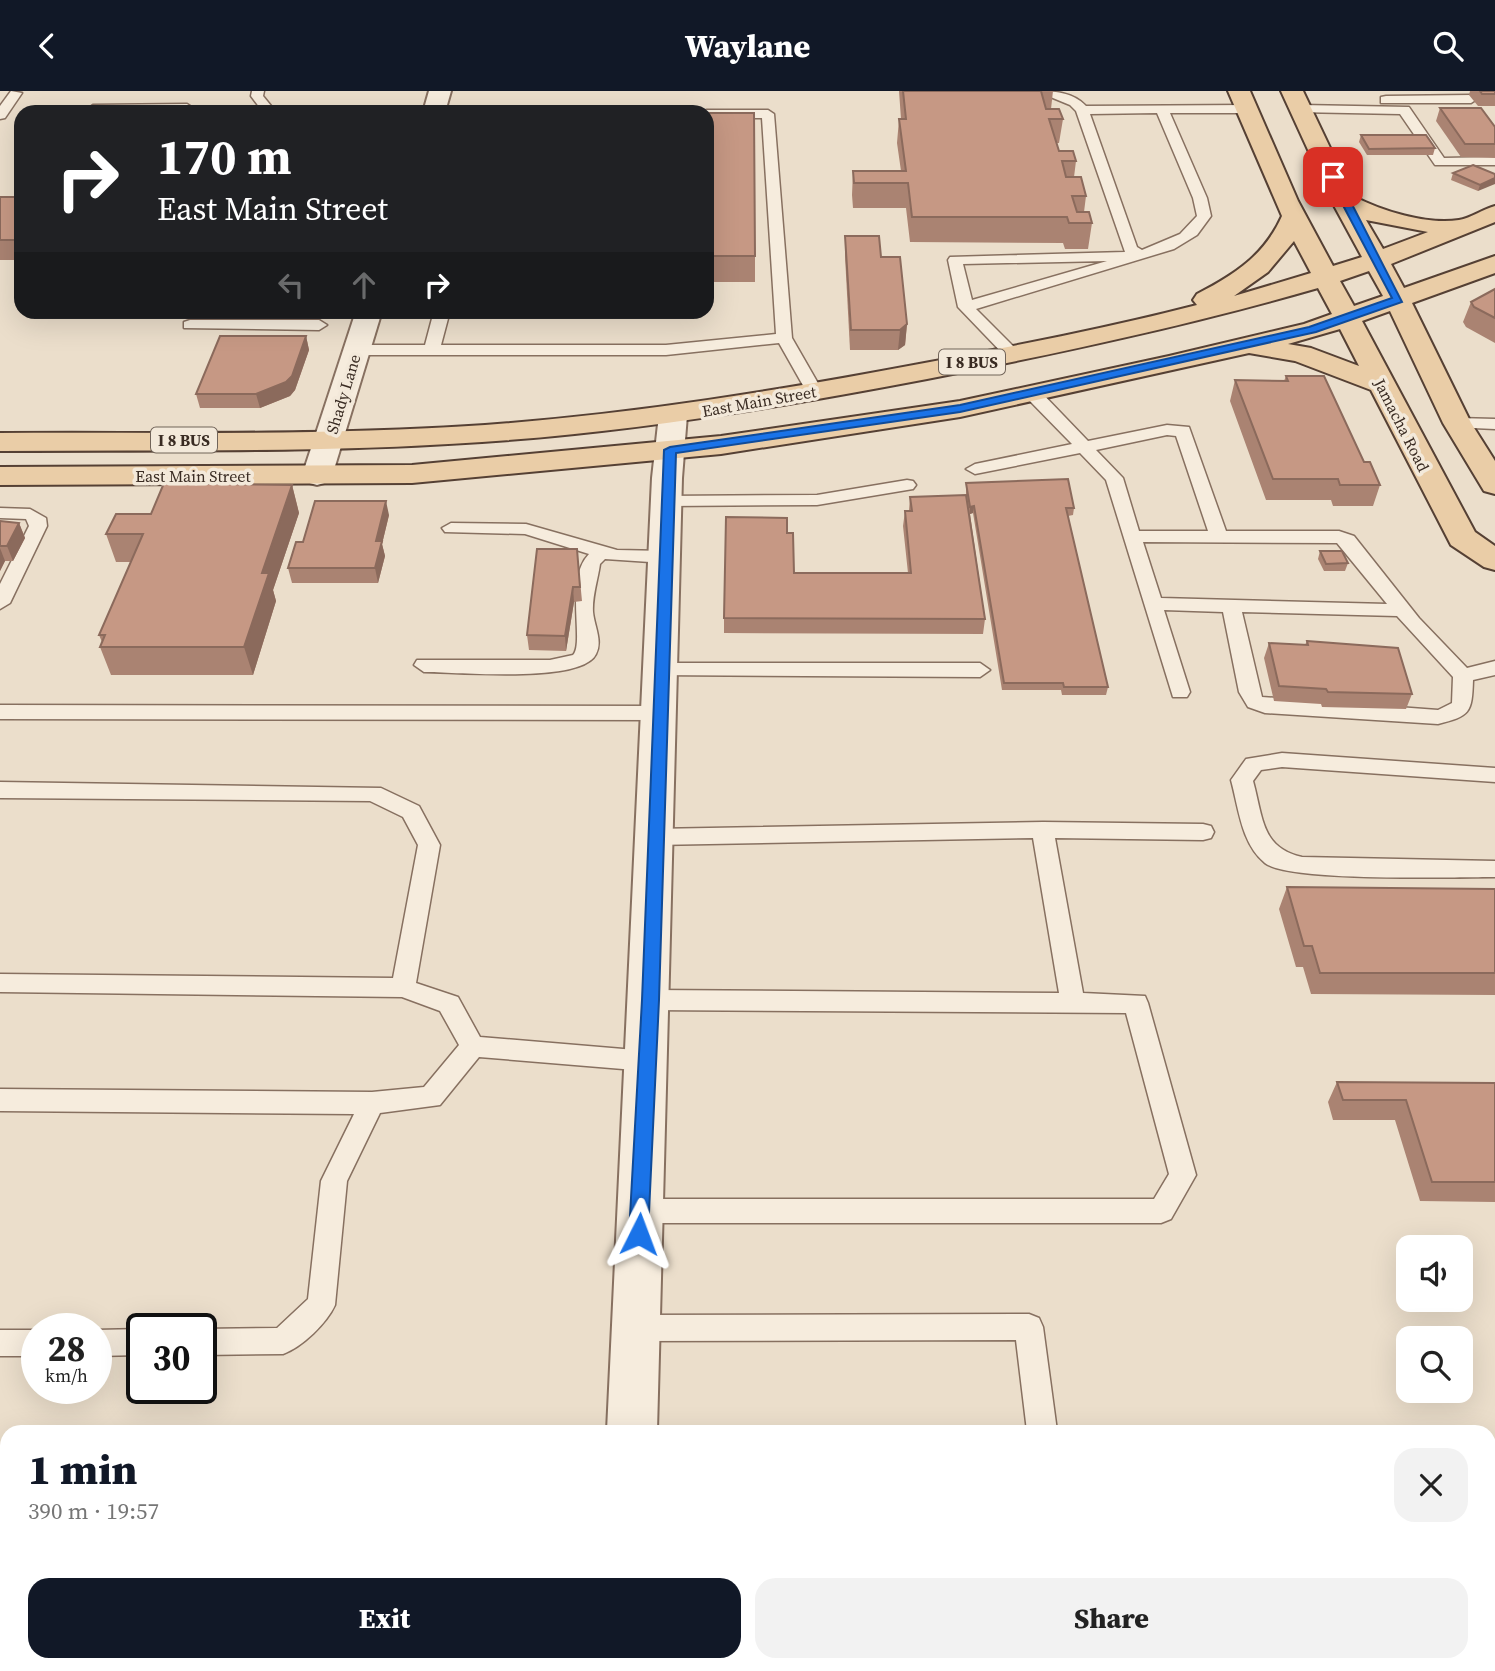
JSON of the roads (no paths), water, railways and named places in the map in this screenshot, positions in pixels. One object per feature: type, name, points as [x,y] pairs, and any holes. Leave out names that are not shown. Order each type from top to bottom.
[{"type":"main road","name":"Jamacha Road","points":[[1244,100],[1294,216],[1462,538],[1495,560]]},
{"type":"main road","points":[[1296,100],[1343,200],[1378,259],[1457,423],[1495,485]]},
{"type":"main road","points":[[1343,200],[1366,214],[1411,224],[1468,225]]},
{"type":"main road","name":"East Main Street","points":[[0,442],[413,437],[522,430],[671,432],[815,392],[1157,324],[1264,297],[1378,259],[1495,213]]},
{"type":"main road","points":[[1157,324],[1233,286],[1263,265],[1285,240],[1294,216]]},
{"type":"main road","name":"East Main Street","points":[[0,476],[412,474],[671,432],[947,411],[1249,345],[1348,317],[1495,264]]},
{"type":"main road","points":[[1249,345],[1301,355],[1381,384]]},
{"type":"street","name":"Shady Lane","points":[[317,476],[366,319]]},
{"type":"street","points":[[632,1425],[650,1000],[666,502],[671,432]]},
{"type":"lane","points":[[1042,91],[1075,102],[1083,110],[1130,249],[1141,256]]},
{"type":"lane","points":[[0,115],[16,93]]},
{"type":"lane","points":[[1357,110],[1381,100],[1471,99]]},
{"type":"lane","points":[[1083,110],[1162,110],[1244,100]]},
{"type":"lane","points":[[1296,100],[1357,110],[1404,110],[1440,162],[1495,161]]},
{"type":"lane","points":[[966,307],[1141,256],[1183,241],[1196,230],[1204,216],[1200,198],[1162,110]]},
{"type":"lane","points":[[714,114],[768,114],[784,338],[815,392]]},
{"type":"lane","points":[[1012,354],[966,307],[955,260],[1141,256]]},
{"type":"lane","points":[[432,351],[440,319]]},
{"type":"lane","points":[[190,325],[319,325]]},
{"type":"lane","points":[[356,351],[666,350],[784,338]]},
{"type":"lane","points":[[1032,393],[1114,478],[1180,692]]},
{"type":"lane","points":[[1457,423],[1495,424]]},
{"type":"lane","points":[[975,469],[1167,430],[1183,431],[1219,537]]},
{"type":"lane","points":[[666,502],[817,500],[906,485]]},
{"type":"lane","points":[[0,513],[30,514],[37,518],[38,526],[0,603]]},
{"type":"lane","points":[[451,528],[526,529],[617,556],[664,557]]},
{"type":"lane","points":[[1134,536],[1339,537],[1354,548],[1403,611],[1463,676],[1462,705],[1454,713],[1438,717],[1265,706],[1255,702],[1249,692],[1231,606]]},
{"type":"lane","points":[[424,665],[550,667],[580,660],[587,653],[589,644],[583,610],[591,562],[602,551]]},
{"type":"lane","points":[[1154,604],[1403,611]]},
{"type":"lane","points":[[1463,676],[1495,668]]},
{"type":"lane","points":[[662,670],[980,670]]},
{"type":"lane","points":[[0,712],[660,712]]},
{"type":"lane","points":[[1495,775],[1282,760],[1254,764],[1242,780],[1258,841],[1275,859],[1303,865],[1495,869]]},
{"type":"lane","points":[[0,790],[373,793],[411,812],[429,845],[403,988]]},
{"type":"lane","points":[[654,837],[1042,830],[1203,832]]},
{"type":"lane","points":[[1042,830],[1072,1001]]},
{"type":"lane","points":[[0,983],[403,988],[449,1004],[473,1046]]},
{"type":"lane","points":[[640,1211],[1161,1211],[1183,1175],[1136,1003],[650,1000]]},
{"type":"lane","points":[[473,1046],[647,1061]]},
{"type":"lane","points":[[0,1100],[372,1103],[431,1097],[473,1046]]},
{"type":"lane","points":[[217,1342],[283,1342],[321,1305],[334,1181],[372,1103]]},
{"type":"lane","points":[[635,1328],[1029,1327],[1041,1425]]},
{"type":"lane","points":[[0,1343],[21,1343]]}]
